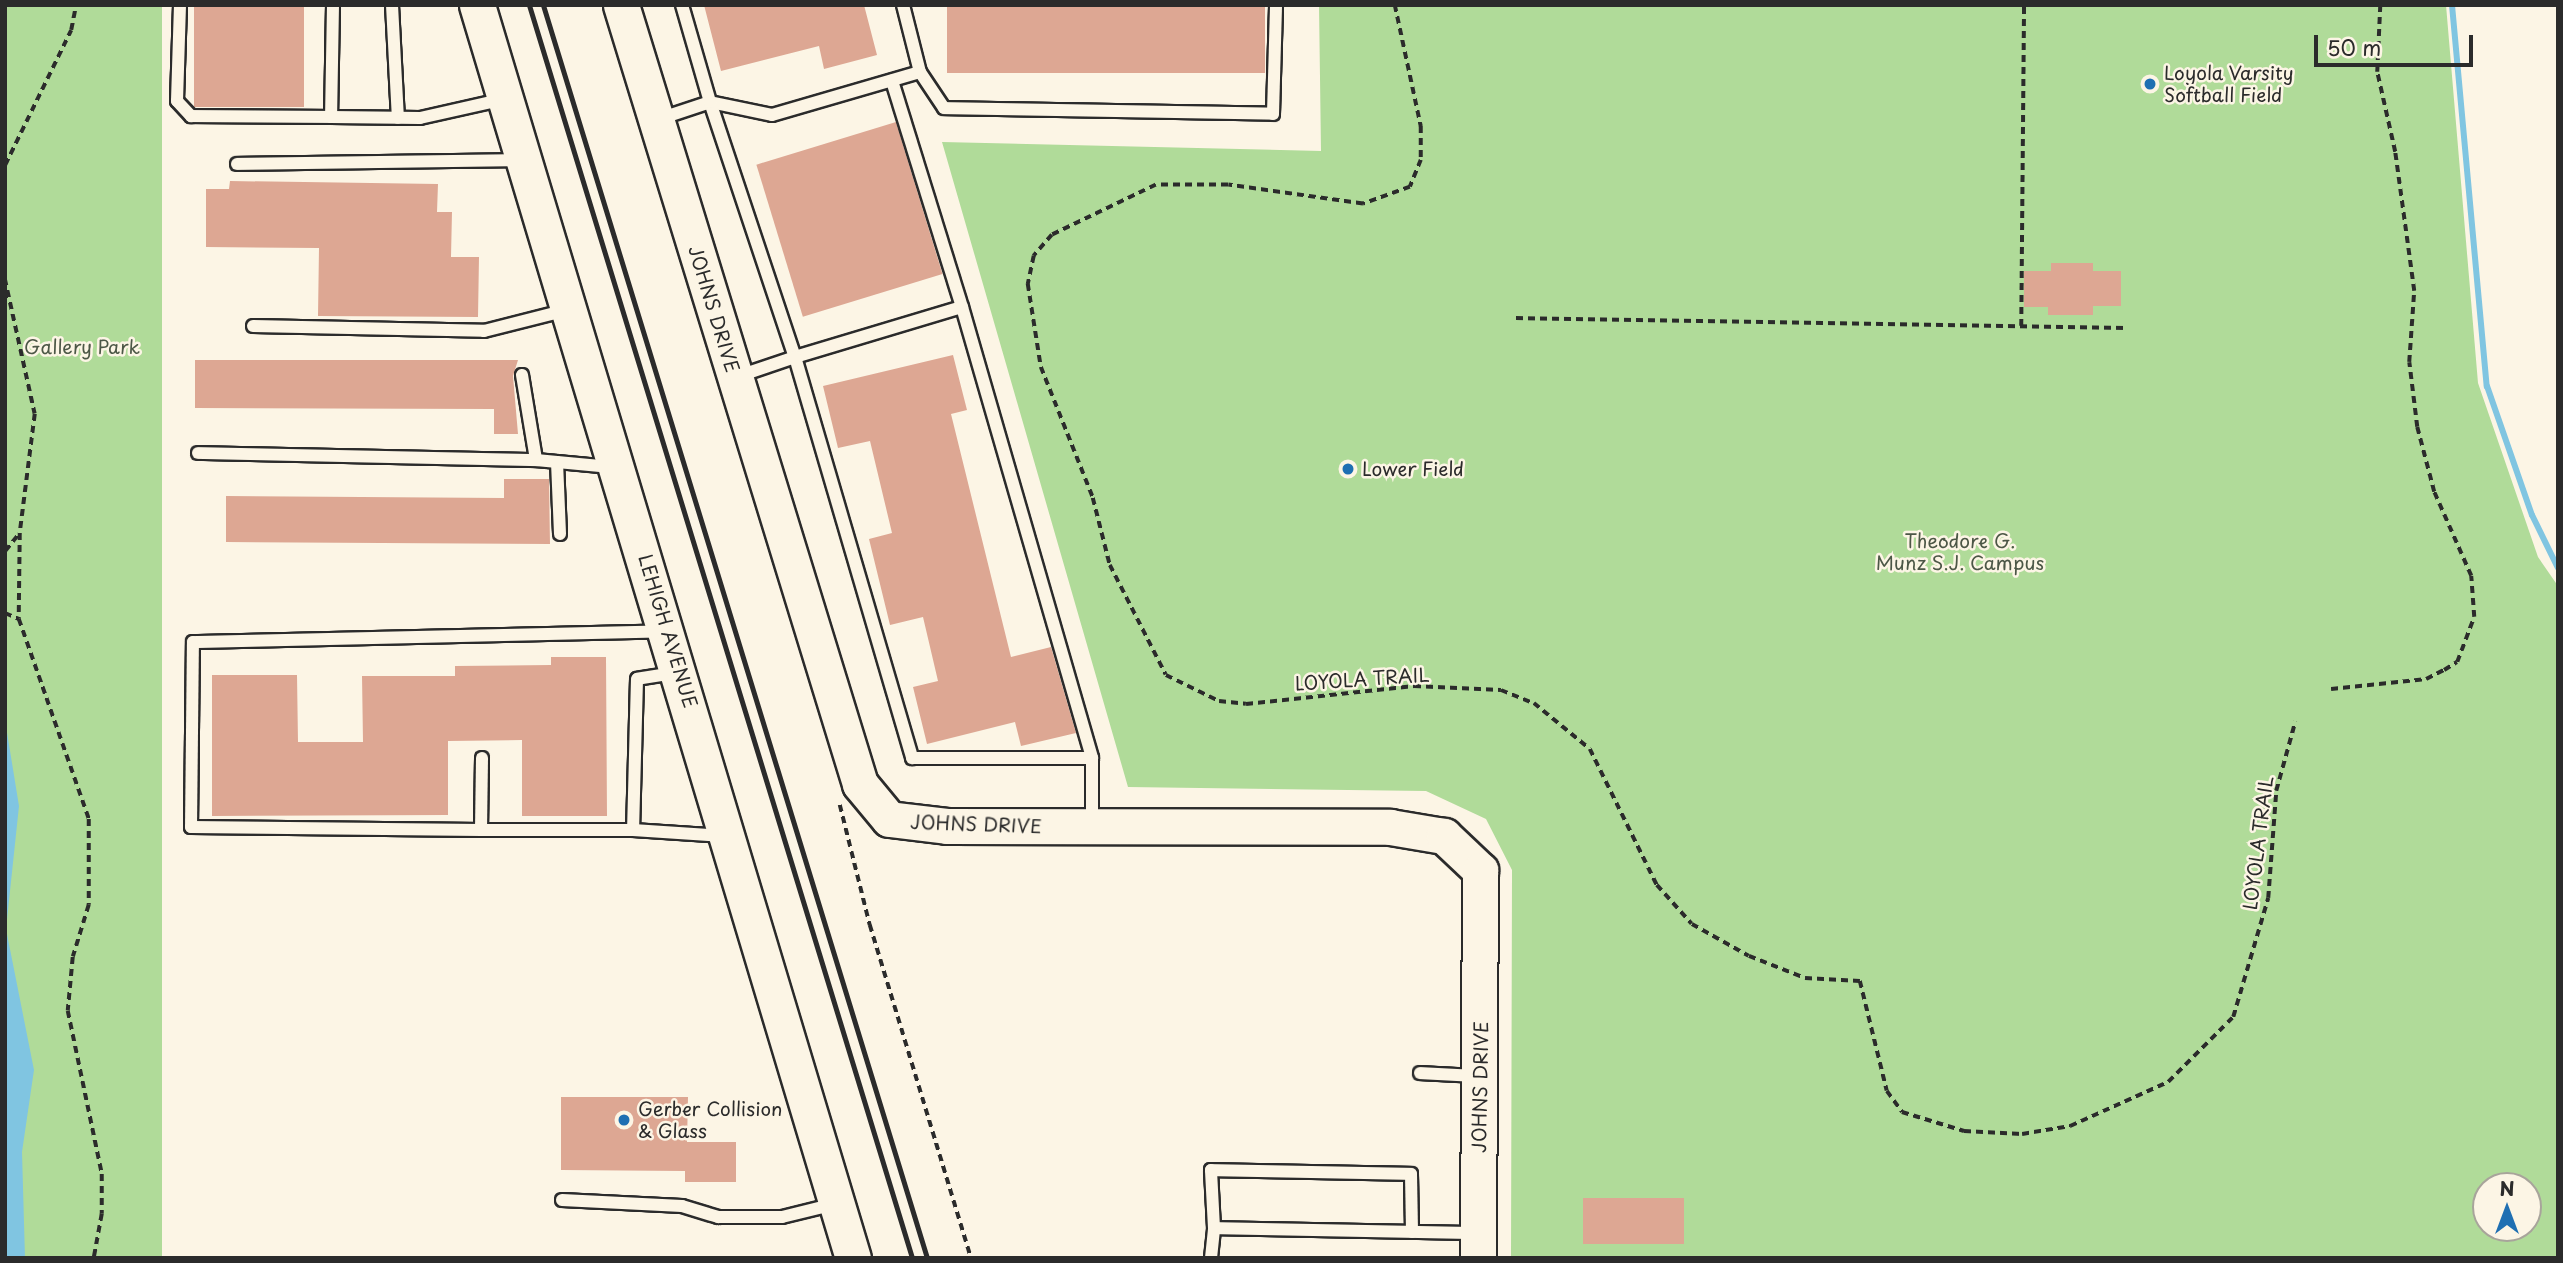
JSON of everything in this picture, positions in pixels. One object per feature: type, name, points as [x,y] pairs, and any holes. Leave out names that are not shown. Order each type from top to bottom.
[{"type":"street","name":"LEHIGH AVENUE","points":[[477,5],[668,631],[853,1258]]},
{"type":"street","name":"JOHNS DRIVE","points":[[621,5],[860,784],[889,820],[947,826],[1390,827],[1444,836],[1480,870],[1478,1245]]},
{"type":"lane","points":[[180,5],[177,101],[191,116],[420,118],[506,99]]},
{"type":"lane","points":[[331,117],[334,5]]},
{"type":"lane","points":[[392,5],[398,118]]},
{"type":"lane","points":[[682,5],[710,102],[795,357],[912,758],[1092,758]]},
{"type":"lane","points":[[903,5],[920,72],[944,108],[1273,114],[1276,5]]},
{"type":"lane","points":[[656,121],[710,102],[772,115],[920,72]]},
{"type":"lane","points":[[892,80],[962,307],[1092,758],[1092,827]]},
{"type":"lane","points":[[237,164],[468,164],[524,159]]},
{"type":"lane","points":[[735,377],[962,307]]},
{"type":"lane","points":[[253,326],[484,331],[570,309]]},
{"type":"lane","points":[[522,376],[537,460]]},
{"type":"lane","points":[[198,453],[537,460],[618,467]]},
{"type":"lane","points":[[557,462],[560,534]]},
{"type":"lane","points":[[668,631],[193,642],[191,827],[633,830],[728,836]]},
{"type":"lane","points":[[633,830],[638,679],[680,672]]},
{"type":"lane","points":[[481,830],[482,758]]},
{"type":"lane","points":[[1420,1073],[1480,1076]]},
{"type":"lane","points":[[1211,1258],[1214,1228],[1211,1170],[1412,1174],[1412,1232]]},
{"type":"lane","points":[[562,1200],[682,1206],[718,1217],[782,1217],[835,1204]]},
{"type":"lane","points":[[1214,1228],[1412,1232],[1478,1245]]},
{"type":"path","points":[[6,163],[71,30],[76,5]]},
{"type":"path","name":"LOYOLA TRAIL","points":[[1395,5],[1421,126],[1421,160],[1410,187],[1363,204],[1228,185],[1156,185],[1052,235],[1034,256],[1028,284],[1041,367],[1093,498],[1110,565],[1166,675],[1219,701],[1246,704],[1414,686],[1501,690],[1534,703],[1590,749],[1657,885],[1692,924],[1749,956],[1805,978],[1860,981],[1887,1091],[1902,1112],[1964,1131],[2022,1133],[2070,1126],[2168,1082],[2233,1017],[2268,898],[2276,791],[2295,722]]},
{"type":"path","points":[[2021,326],[2024,5]]},
{"type":"path","points":[[2331,689],[2417,680],[2444,670],[2457,662],[2474,617],[2471,576],[2434,492],[2417,427],[2409,362],[2414,291],[2395,152],[2377,72],[2380,5]]},
{"type":"path","points":[[5,279],[35,414],[20,533],[19,619],[89,820],[89,905],[73,957],[68,1011],[102,1174],[94,1258]]},
{"type":"path","points":[[1516,318],[2126,328]]},
{"type":"path","points":[[5,551],[20,533]]},
{"type":"path","points":[[5,612],[19,619]]},
{"type":"green space","name":"Gallery Park","points":[[5,5],[162,5],[162,1258],[5,1258]]},
{"type":"green space","name":"Theodore G. Munz S.J. Campus","points":[[1319,5],[2446,5],[2478,383],[2538,557],[2558,586],[2558,1258],[1511,1258],[1512,870],[1486,819],[1426,791],[1128,787],[942,142],[1321,151]]},
{"type":"water","points":[[5,720],[19,806],[6,929],[34,1070],[22,1152],[25,1258],[5,1258]]},
{"type":"building","points":[[194,5],[304,5],[304,107],[194,107]]},
{"type":"building","points":[[704,5],[864,5],[877,55],[824,69],[819,46],[721,71]]},
{"type":"building","points":[[947,5],[1265,5],[1265,73],[947,73]]},
{"type":"building","points":[[896,122],[942,274],[803,317],[756,165]]},
{"type":"building","points":[[230,181],[438,184],[437,212],[452,212],[451,257],[479,257],[478,317],[318,316],[319,248],[206,247],[206,189],[229,189]]},
{"type":"building","points":[[2051,263],[2093,263],[2093,271],[2121,271],[2121,306],[2093,306],[2093,315],[2048,315],[2048,307],[2024,307],[2024,271],[2051,271]]},
{"type":"building","points":[[953,355],[967,410],[951,414],[1011,657],[1051,647],[1076,733],[1021,746],[1015,722],[927,744],[913,687],[938,681],[923,617],[890,625],[869,539],[892,533],[870,441],[838,448],[823,386]]},
{"type":"building","points":[[195,360],[518,360],[513,376],[518,434],[494,434],[494,409],[195,408]]},
{"type":"building","points":[[504,479],[549,479],[550,544],[226,542],[226,496],[504,498]]},
{"type":"building","points":[[551,657],[606,657],[607,816],[522,816],[522,740],[448,741],[448,815],[212,816],[212,675],[297,675],[298,742],[363,742],[362,676],[455,676],[455,666],[551,665]]},
{"type":"building","name":"Gerber Collision & Glass","points":[[561,1097],[688,1097],[687,1142],[736,1142],[736,1182],[685,1182],[685,1171],[561,1170]]},
{"type":"building","points":[[1583,1198],[1684,1198],[1684,1244],[1583,1244]]},
{"type":"waterway","points":[[2452,5],[2487,386],[2532,515],[2558,568]]},
{"type":"railway","points":[[529,5],[912,1258]]},
{"type":"railway","points":[[543,5],[927,1258]]},
{"type":"place","name":"Loyola Varsity Softball Field","points":[[2150,84]]},
{"type":"place","name":"Lower Field","points":[[1348,469]]},
{"type":"place","name":"Gerber Collision & Glass","points":[[624,1120]]}]
